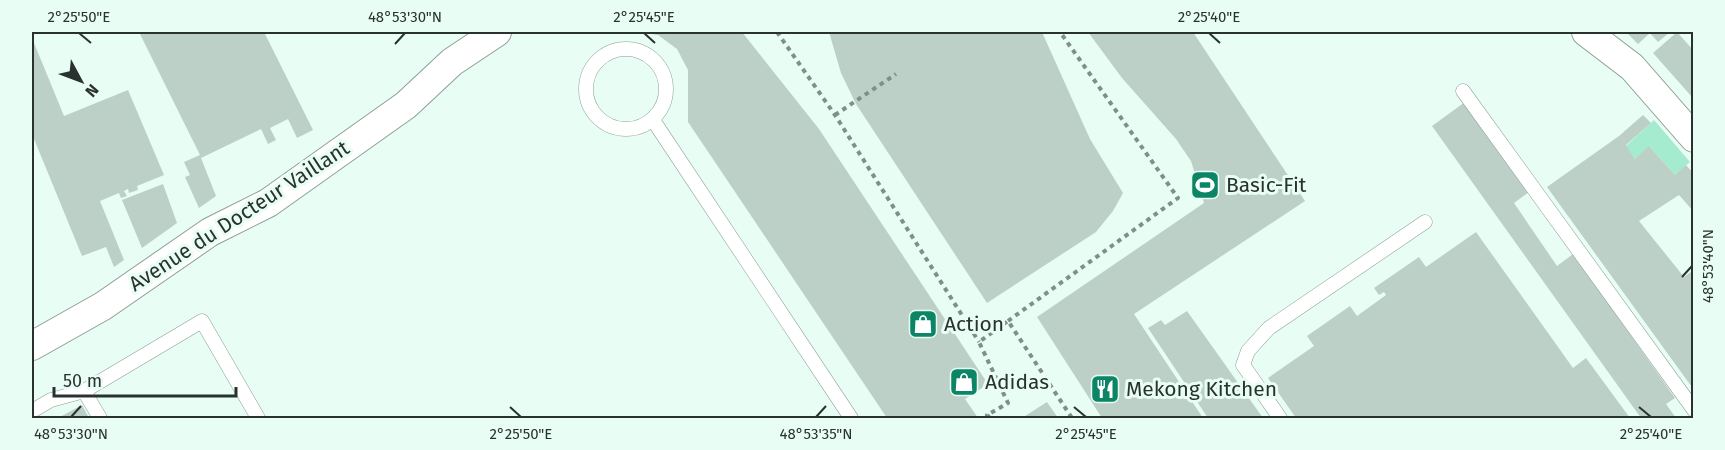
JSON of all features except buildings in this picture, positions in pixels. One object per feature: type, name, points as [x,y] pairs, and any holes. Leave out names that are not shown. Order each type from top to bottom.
[{"type":"street","name":"Avenue du Docteur Vaillant","points":[[32,346],[103,306],[210,232],[268,203],[406,105],[452,62],[497,32]]},
{"type":"street","points":[[1586,32],[1632,67],[1694,138]]},
{"type":"lane","points":[[626,49],[639,51],[652,58],[661,68],[666,81],[664,102],[653,120],[630,130],[606,124],[596,117],[586,94],[586,81],[591,69],[600,58],[612,51],[626,49]]},
{"type":"lane","points":[[1462,91],[1694,410]]},
{"type":"lane","points":[[653,120],[851,418]]},
{"type":"lane","points":[[1280,418],[1243,365],[1248,351],[1269,328],[1425,222]]},
{"type":"lane","points":[[32,411],[51,400],[84,391],[202,321],[258,418]]},
{"type":"lane","points":[[84,391],[100,418]]},
{"type":"path","points":[[777,32],[835,115],[979,342],[1008,403],[987,415],[990,418]]},
{"type":"path","points":[[979,342],[1178,198],[1060,32]]},
{"type":"path","points":[[835,115],[896,74]]},
{"type":"path","points":[[1008,321],[1072,418]]},
{"type":"green space","points":[[1654,120],[1690,162],[1675,175],[1650,147],[1635,159],[1626,146]]},
{"type":"place","name":"Basic-Fit","points":[[1205,185]]},
{"type":"place","name":"Action","points":[[923,324]]},
{"type":"place","name":"Adidas","points":[[964,382]]},
{"type":"place","name":"Mekong Kitchen","points":[[1105,389]]}]
